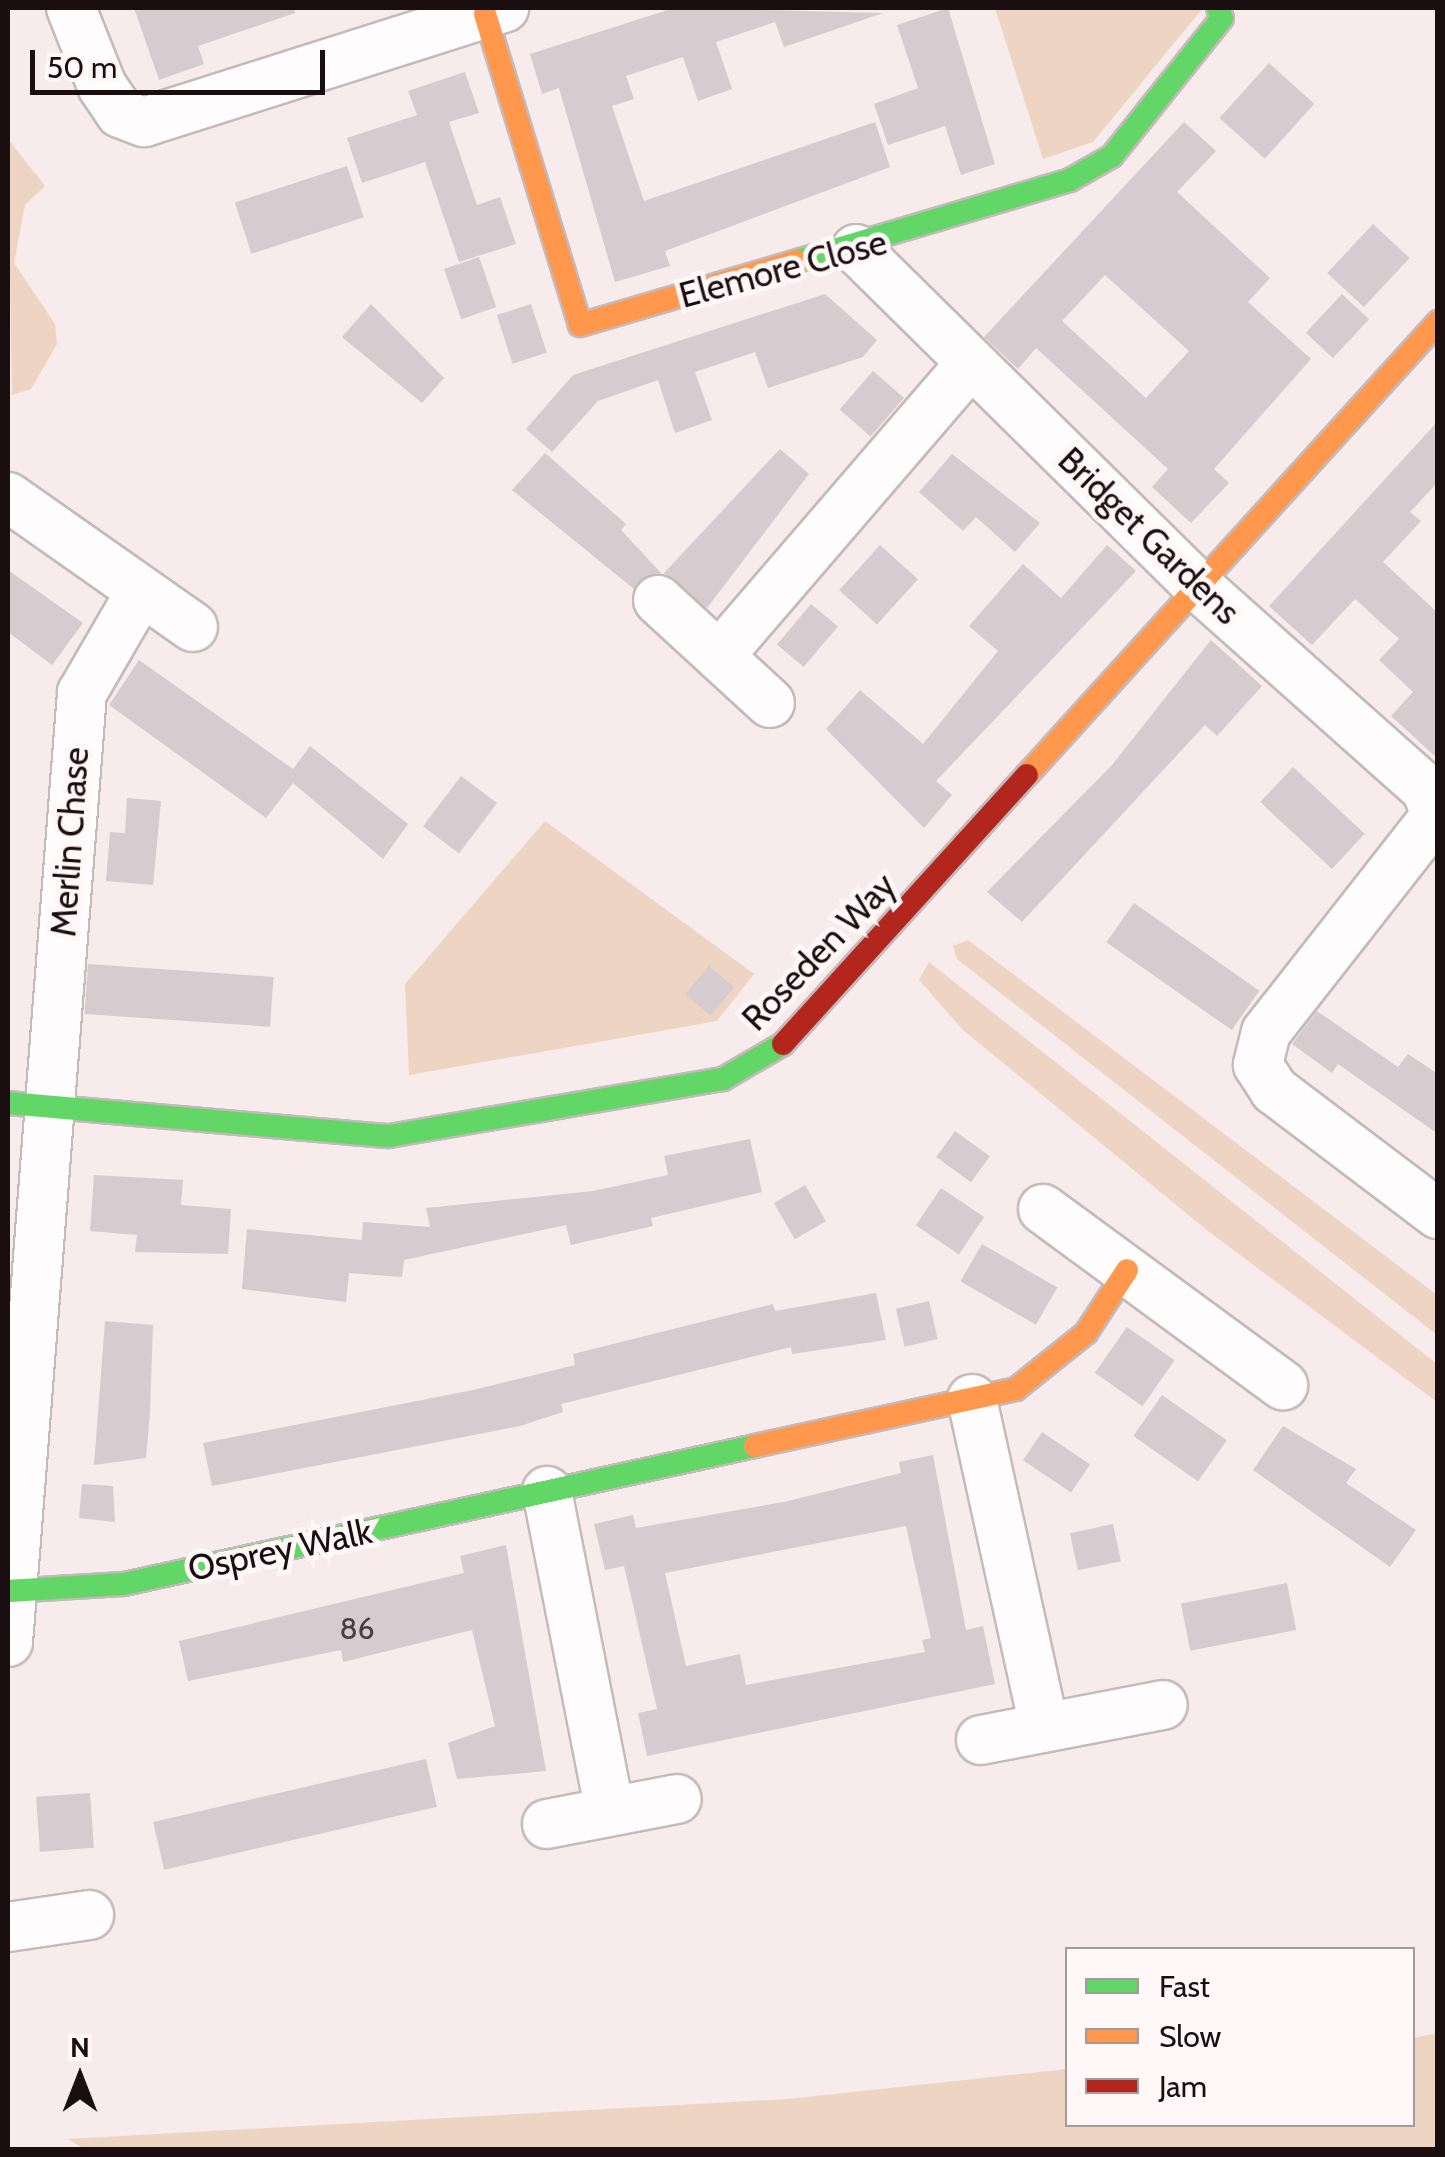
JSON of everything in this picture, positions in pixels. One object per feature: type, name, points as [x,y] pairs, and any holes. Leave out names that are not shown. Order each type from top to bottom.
[{"type":"street","points":[[72,8],[102,86],[120,113],[144,122],[477,13]]},
{"type":"street","name":"Elemore Close","points":[[477,13],[580,325],[856,250],[1070,180],[1112,156],[1222,18],[1218,8]]},
{"type":"street","name":"Bridget Gardens","points":[[856,250],[1199,587],[1434,801]]},
{"type":"street","name":"Roseden Way","points":[[28,1104],[405,1135],[723,1078],[771,1058],[1438,322]]},
{"type":"street","points":[[718,656],[971,363]]},
{"type":"street","points":[[8,497],[193,627]]},
{"type":"street","name":"Merlin Chase","points":[[28,1104],[82,693],[140,592]]},
{"type":"street","points":[[658,600],[770,702]]},
{"type":"street","points":[[1434,801],[1266,1032],[1258,1065],[1274,1090],[1438,1214]]},
{"type":"street","points":[[8,1642],[28,1104]]},
{"type":"street","points":[[1044,1209],[1283,1386]]},
{"type":"street","name":"Osprey Walk","points":[[9,1591],[124,1584],[1016,1389],[1058,1364],[1128,1270]]},
{"type":"street","points":[[972,1398],[1044,1727]]},
{"type":"street","points":[[547,1492],[610,1812]]},
{"type":"street","points":[[982,1740],[1163,1705]]},
{"type":"street","points":[[547,1824],[676,1799]]},
{"type":"street","points":[[8,1928],[89,1915]]},
{"type":"shaded area","points":[[995,8],[1203,8],[1093,142],[1043,159]]},
{"type":"shaded area","points":[[8,139],[45,186],[25,205],[14,263],[55,324],[57,344],[31,389],[12,395]]},
{"type":"shaded area","points":[[545,821],[754,974],[717,1021],[409,1075],[405,984]]},
{"type":"shaded area","points":[[968,940],[1437,1295],[1437,1335],[957,959],[953,946]]},
{"type":"shaded area","points":[[929,962],[1437,1364],[1437,1402],[1208,1231],[963,1030],[919,980]]},
{"type":"shaded area","points":[[1437,2033],[1437,2149],[86,2150],[68,2139],[788,2099],[1065,2069],[1065,2127],[1415,2127],[1415,2038]]},
{"type":"building","points":[[134,8],[294,8],[295,13],[198,46],[204,64],[159,80]]},
{"type":"building","points":[[674,8],[883,13],[784,47],[775,22],[716,42],[732,89],[698,101],[683,57],[626,76],[634,99],[612,106],[644,201],[875,122],[890,167],[665,251],[670,266],[615,282],[559,88],[542,94],[530,54]]},
{"type":"building","points":[[948,8],[995,164],[961,175],[945,126],[888,145],[874,104],[918,88],[897,25]]},
{"type":"building","points":[[1269,63],[1314,104],[1265,159],[1219,118]]},
{"type":"building","points":[[465,72],[479,113],[449,122],[477,205],[500,197],[516,244],[459,262],[425,162],[362,183],[347,138],[417,115],[408,91]]},
{"type":"building","points":[[1184,122],[1216,151],[1177,192],[1270,278],[1248,302],[1311,359],[1214,469],[1229,483],[1191,523],[1152,487],[1168,469],[1036,348],[1018,369],[984,337]],"holes":[[[1105,275],[1189,351],[1146,398],[1062,321]]]},
{"type":"building","points":[[347,166],[364,217],[251,254],[235,202]]},
{"type":"building","points":[[1373,224],[1410,258],[1364,307],[1327,273]]},
{"type":"building","points":[[479,257],[496,307],[461,319],[444,269]]},
{"type":"building","points":[[825,294],[877,340],[863,357],[768,388],[755,352],[695,372],[712,420],[675,433],[658,380],[598,401],[552,452],[526,429],[573,375]]},
{"type":"building","points":[[1342,294],[1369,319],[1333,358],[1306,333]]},
{"type":"building","points":[[371,304],[444,378],[422,403],[342,337]]},
{"type":"building","points":[[531,304],[547,353],[513,364],[497,315]]},
{"type":"building","points":[[873,371],[904,398],[870,436],[840,409]]},
{"type":"building","points":[[1438,421],[1438,482],[1410,512],[1421,521],[1383,562],[1438,613],[1438,759],[1391,716],[1413,692],[1379,660],[1399,639],[1355,599],[1312,645],[1269,606]]},
{"type":"building","points":[[780,449],[809,474],[707,608],[664,573]]},
{"type":"building","points":[[545,453],[626,524],[621,530],[661,573],[634,589],[512,490]]},
{"type":"building","points":[[952,454],[1040,523],[1015,552],[976,517],[963,531],[919,492]]},
{"type":"building","points":[[880,545],[918,579],[877,624],[839,590]]},
{"type":"building","points":[[1107,545],[1136,571],[936,781],[952,795],[924,828],[826,729],[860,690],[923,744],[998,651],[969,626],[1023,564],[1061,598]]},
{"type":"building","points":[[8,570],[83,623],[52,665],[8,632]]},
{"type":"building","points":[[811,604],[838,626],[804,667],[777,645]]},
{"type":"building","points":[[1211,640],[1262,686],[1217,736],[1205,725],[1022,922],[987,892],[1112,765]]},
{"type":"building","points":[[139,660],[293,769],[310,746],[408,824],[383,859],[293,783],[266,818],[109,705]]},
{"type":"building","points":[[1293,767],[1365,834],[1332,869],[1260,802]]},
{"type":"building","points":[[461,776],[497,803],[459,853],[423,826]]},
{"type":"building","points":[[127,798],[161,801],[153,885],[106,881],[110,832],[125,833]]},
{"type":"building","points":[[1134,903],[1259,991],[1232,1030],[1106,942]]},
{"type":"building","points":[[88,964],[274,977],[270,1027],[85,1014]]},
{"type":"building","points":[[709,966],[734,987],[710,1016],[685,994]]},
{"type":"building","points":[[1317,1011],[1398,1067],[1408,1054],[1438,1074],[1438,1134],[1338,1064],[1332,1073],[1292,1044]]},
{"type":"building","points":[[955,1131],[990,1156],[971,1182],[936,1157]]},
{"type":"building","points":[[750,1139],[762,1192],[651,1218],[653,1226],[571,1245],[566,1225],[404,1260],[402,1277],[349,1273],[346,1302],[242,1289],[247,1229],[362,1240],[363,1222],[430,1227],[426,1208],[593,1191],[668,1175],[664,1156]]},
{"type":"building","points":[[94,1175],[183,1180],[181,1205],[231,1209],[228,1254],[135,1252],[137,1235],[90,1231]]},
{"type":"building","points":[[805,1185],[826,1221],[795,1239],[774,1203]]},
{"type":"building","points":[[941,1188],[984,1217],[959,1254],[916,1225]]},
{"type":"building","points":[[982,1244],[1057,1288],[1036,1325],[960,1281]]},
{"type":"building","points":[[876,1293],[886,1340],[792,1354],[791,1347],[561,1404],[563,1412],[520,1426],[212,1486],[203,1443],[473,1390],[575,1365],[573,1354],[773,1304],[775,1311]]},
{"type":"building","points":[[929,1301],[938,1339],[905,1347],[896,1309]]},
{"type":"building","points":[[105,1321],[153,1325],[150,1412],[146,1458],[94,1465]]},
{"type":"building","points":[[1127,1327],[1175,1360],[1142,1406],[1095,1373]]},
{"type":"building","points":[[1162,1395],[1227,1440],[1198,1481],[1133,1436]]},
{"type":"building","points":[[1283,1426],[1356,1469],[1346,1483],[1416,1530],[1390,1567],[1253,1470]]},
{"type":"building","points":[[1042,1432],[1090,1464],[1071,1493],[1023,1460]]},
{"type":"building","points":[[933,1455],[966,1630],[983,1626],[995,1684],[647,1756],[638,1713],[657,1709],[624,1566],[605,1570],[594,1524],[633,1515],[636,1528],[784,1502],[901,1473],[899,1462]],"holes":[[[906,1526],[931,1638],[922,1640],[925,1652],[746,1685],[740,1654],[686,1666],[665,1573]]]},
{"type":"building","points":[[82,1484],[113,1486],[115,1522],[79,1518]]},
{"type":"building","points":[[1113,1524],[1121,1561],[1078,1570],[1070,1533]]},
{"type":"building","points":[[506,1545],[546,1771],[457,1779],[448,1743],[495,1726],[472,1630],[343,1662],[341,1650],[188,1681],[179,1641],[464,1573],[460,1556]]},
{"type":"building","points":[[1287,1583],[1296,1630],[1190,1651],[1181,1604]]},
{"type":"building","points":[[426,1759],[437,1807],[164,1870],[153,1822]]},
{"type":"building","points":[[90,1793],[94,1848],[40,1852],[36,1797]]},
{"type":"traffic: fast","points":[[797,261],[1070,180],[1112,156],[1222,18],[1218,8]]},
{"type":"traffic: fast","points":[[8,1103],[389,1136],[723,1079],[783,1044]]},
{"type":"traffic: fast","points":[[8,1591],[124,1584],[755,1446]]},
{"type":"traffic: slow","points":[[485,14],[580,325],[797,261]]},
{"type":"traffic: slow","points":[[1027,775],[1438,322]]},
{"type":"traffic: slow","points":[[755,1446],[1016,1389],[1086,1333],[1127,1270]]},
{"type":"traffic: jam","points":[[783,1044],[1027,775]]}]
